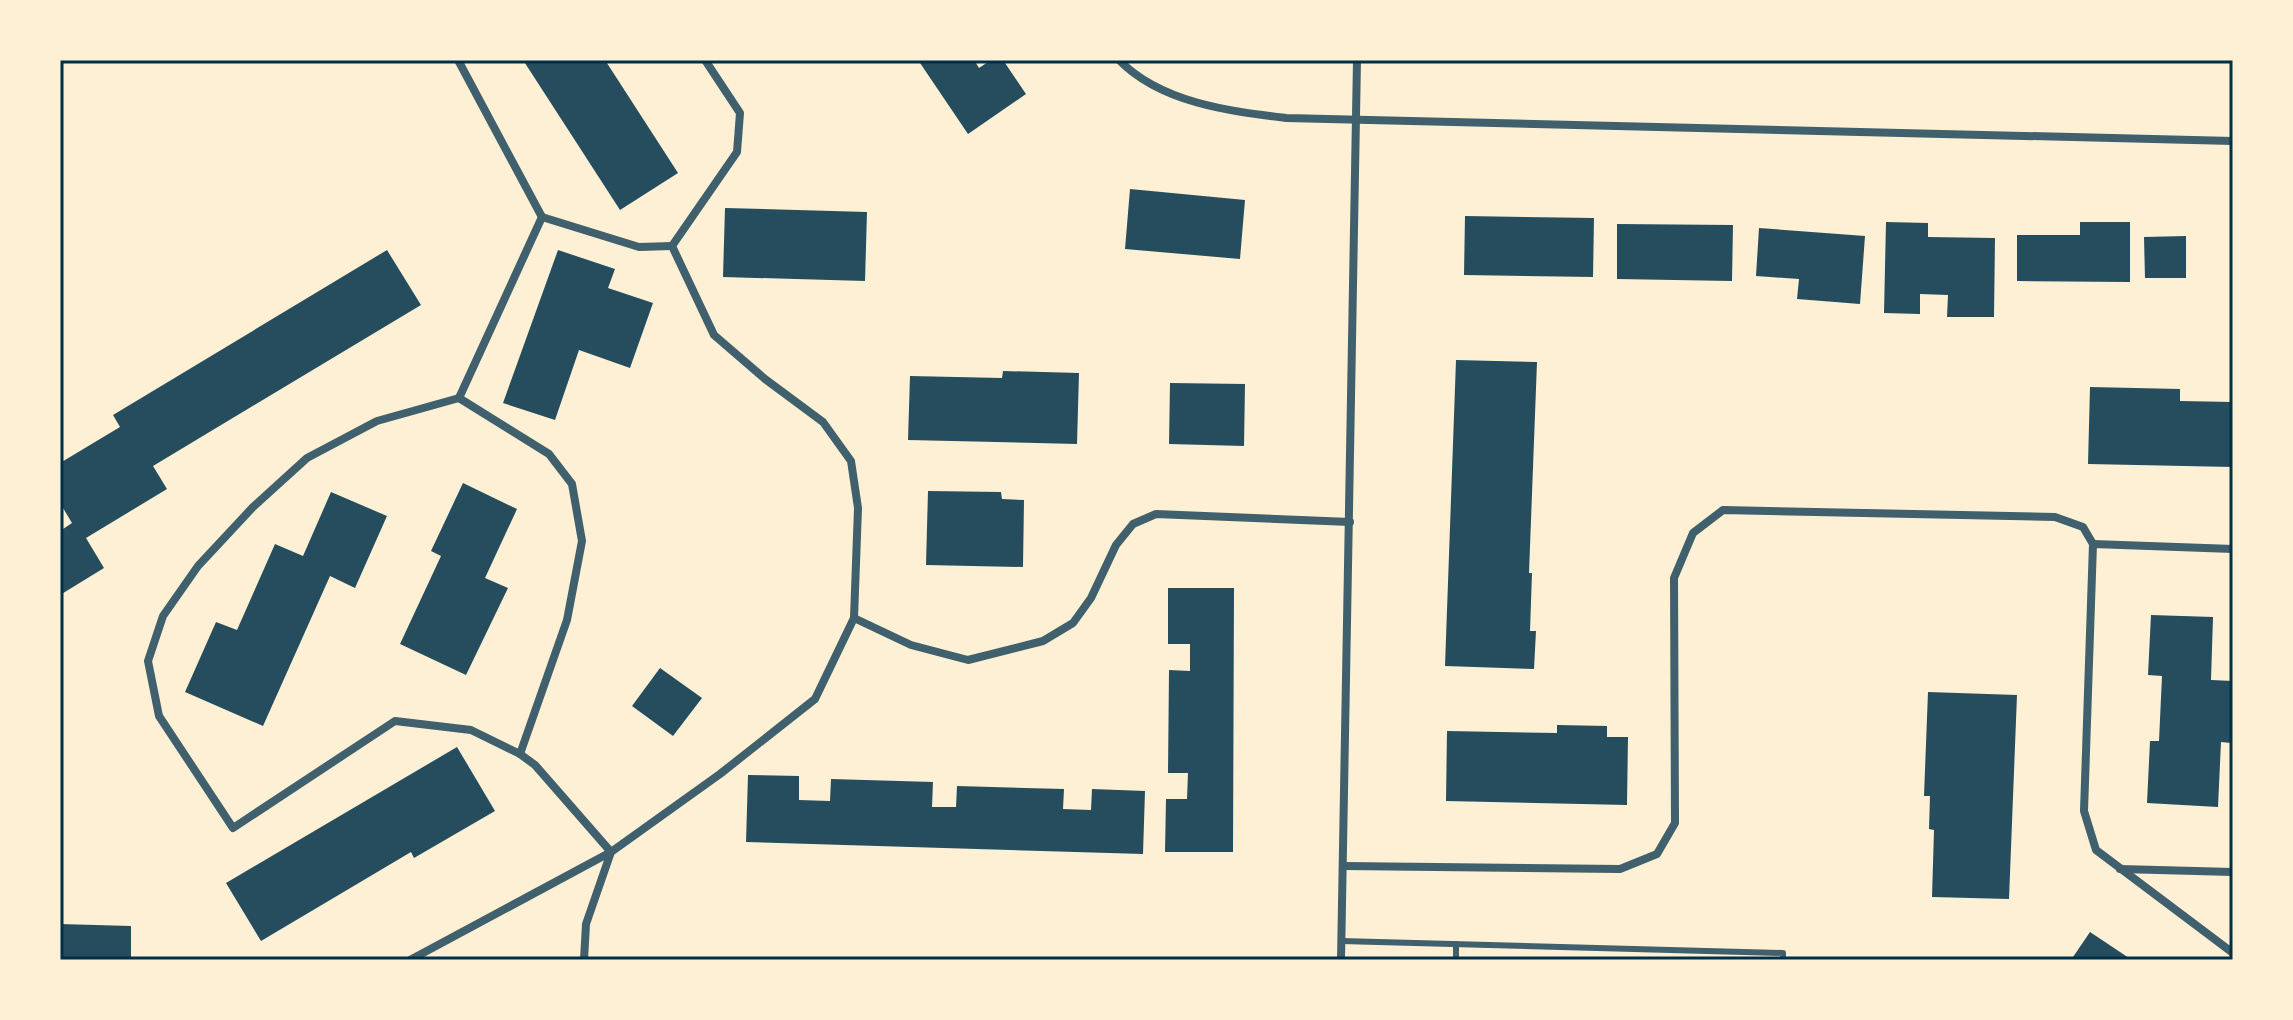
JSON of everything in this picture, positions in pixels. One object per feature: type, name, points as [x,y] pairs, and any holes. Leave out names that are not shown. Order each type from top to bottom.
[{"type":"street","points":[[458,60],[542,217],[639,247],[672,246]]},
{"type":"street","points":[[672,246],[737,152],[740,113],[705,60]]},
{"type":"street","points":[[1119,60],[1128,69],[1167,92],[1224,110],[1286,118],[2233,141]]},
{"type":"street","points":[[1341,960],[1357,60]]},
{"type":"street","points":[[459,398],[542,217]]},
{"type":"street","points":[[410,960],[611,852],[720,774],[815,699],[854,618],[858,508],[851,461],[823,422],[765,379],[714,335],[672,246]]},
{"type":"street","points":[[520,754],[567,620],[582,541],[572,484],[549,454],[459,398],[377,421],[307,458],[253,507],[198,566],[163,616],[148,661],[159,716],[233,828],[395,721],[471,730],[520,754],[535,765],[611,852]]},
{"type":"street","points":[[1344,866],[1620,869],[1657,854],[1675,823],[1674,578],[1693,533],[1723,510],[2055,517],[2083,527],[2093,544],[2084,811],[2096,850],[2233,953]]},
{"type":"street","points":[[854,618],[911,645],[968,660],[1043,641],[1073,623],[1091,598],[1116,545],[1133,524],[1156,514],[1350,522]]},
{"type":"street","points":[[2093,544],[2233,549]]},
{"type":"street","points":[[584,960],[586,924],[611,852]]},
{"type":"street","points":[[2119,869],[2233,872]]},
{"type":"lane","points":[[1341,941],[1783,953],[1783,960]]},
{"type":"lane","points":[[1456,944],[1456,960]]},
{"type":"building","points":[[523,60],[605,60],[678,173],[620,210]]},
{"type":"building","points":[[918,60],[974,60],[979,68],[991,60],[1003,60],[1026,94],[968,134]]},
{"type":"building","points":[[1130,189],[1245,200],[1240,259],[1125,249]]},
{"type":"building","points":[[725,208],[867,212],[865,281],[723,277]]},
{"type":"building","points":[[1465,216],[1594,218],[1593,277],[1464,275]]},
{"type":"building","points":[[1886,222],[1928,223],[1928,237],[1995,238],[1994,317],[1947,317],[1948,295],[1920,294],[1920,314],[1884,313]]},
{"type":"building","points":[[2080,222],[2130,222],[2130,282],[2017,281],[2017,235],[2080,235]]},
{"type":"building","points":[[1617,224],[1733,225],[1732,281],[1617,279]]},
{"type":"building","points":[[1759,228],[1865,236],[1860,304],[1797,299],[1799,279],[1756,276]]},
{"type":"building","points":[[2186,236],[2186,278],[2145,278],[2144,237]]},
{"type":"building","points":[[387,250],[421,305],[153,466],[167,489],[86,538],[104,568],[60,595],[60,531],[72,523],[60,503],[60,463],[120,427],[113,415]]},
{"type":"building","points":[[558,250],[615,269],[608,288],[653,303],[630,368],[579,350],[555,420],[503,403]]},
{"type":"building","points":[[1456,360],[1537,362],[1529,573],[1532,573],[1530,631],[1536,631],[1534,669],[1445,666]]},
{"type":"building","points":[[1003,371],[1079,373],[1077,444],[908,440],[910,376],[1002,378]]},
{"type":"building","points":[[1170,383],[1245,384],[1244,446],[1169,444]]},
{"type":"building","points":[[2090,387],[2180,389],[2180,401],[2233,402],[2233,467],[2088,464]]},
{"type":"building","points":[[463,483],[517,509],[485,578],[508,588],[466,675],[400,644],[441,556],[431,551]]},
{"type":"building","points":[[928,491],[1001,492],[1002,499],[1024,500],[1023,567],[926,565]]},
{"type":"building","points":[[331,492],[387,516],[355,588],[330,576],[263,726],[185,692],[216,622],[237,630],[275,544],[303,556]]},
{"type":"building","points":[[1168,588],[1234,588],[1233,852],[1165,852],[1166,799],[1187,799],[1188,773],[1168,773],[1169,670],[1190,671],[1190,644],[1168,644]]},
{"type":"building","points":[[2151,615],[2213,617],[2211,680],[2233,681],[2231,743],[2221,742],[2218,807],[2147,803],[2150,741],[2159,741],[2162,676],[2148,675]]},
{"type":"building","points":[[660,668],[702,698],[673,736],[632,706]]},
{"type":"building","points":[[1928,692],[2017,695],[2009,899],[1932,897],[1934,830],[1929,829],[1930,796],[1924,796]]},
{"type":"building","points":[[1557,725],[1607,726],[1607,737],[1628,737],[1627,805],[1446,801],[1447,731],[1557,733]]},
{"type":"building","points":[[457,747],[495,811],[414,858],[411,852],[261,941],[226,883]]},
{"type":"building","points":[[748,775],[799,776],[799,800],[830,801],[831,779],[933,782],[932,807],[956,807],[957,786],[1064,789],[1063,809],[1091,810],[1092,789],[1145,791],[1143,854],[746,842]]},
{"type":"building","points":[[60,924],[131,926],[131,960],[60,959]]},
{"type":"building","points":[[2090,932],[2132,960],[2071,960]]}]
